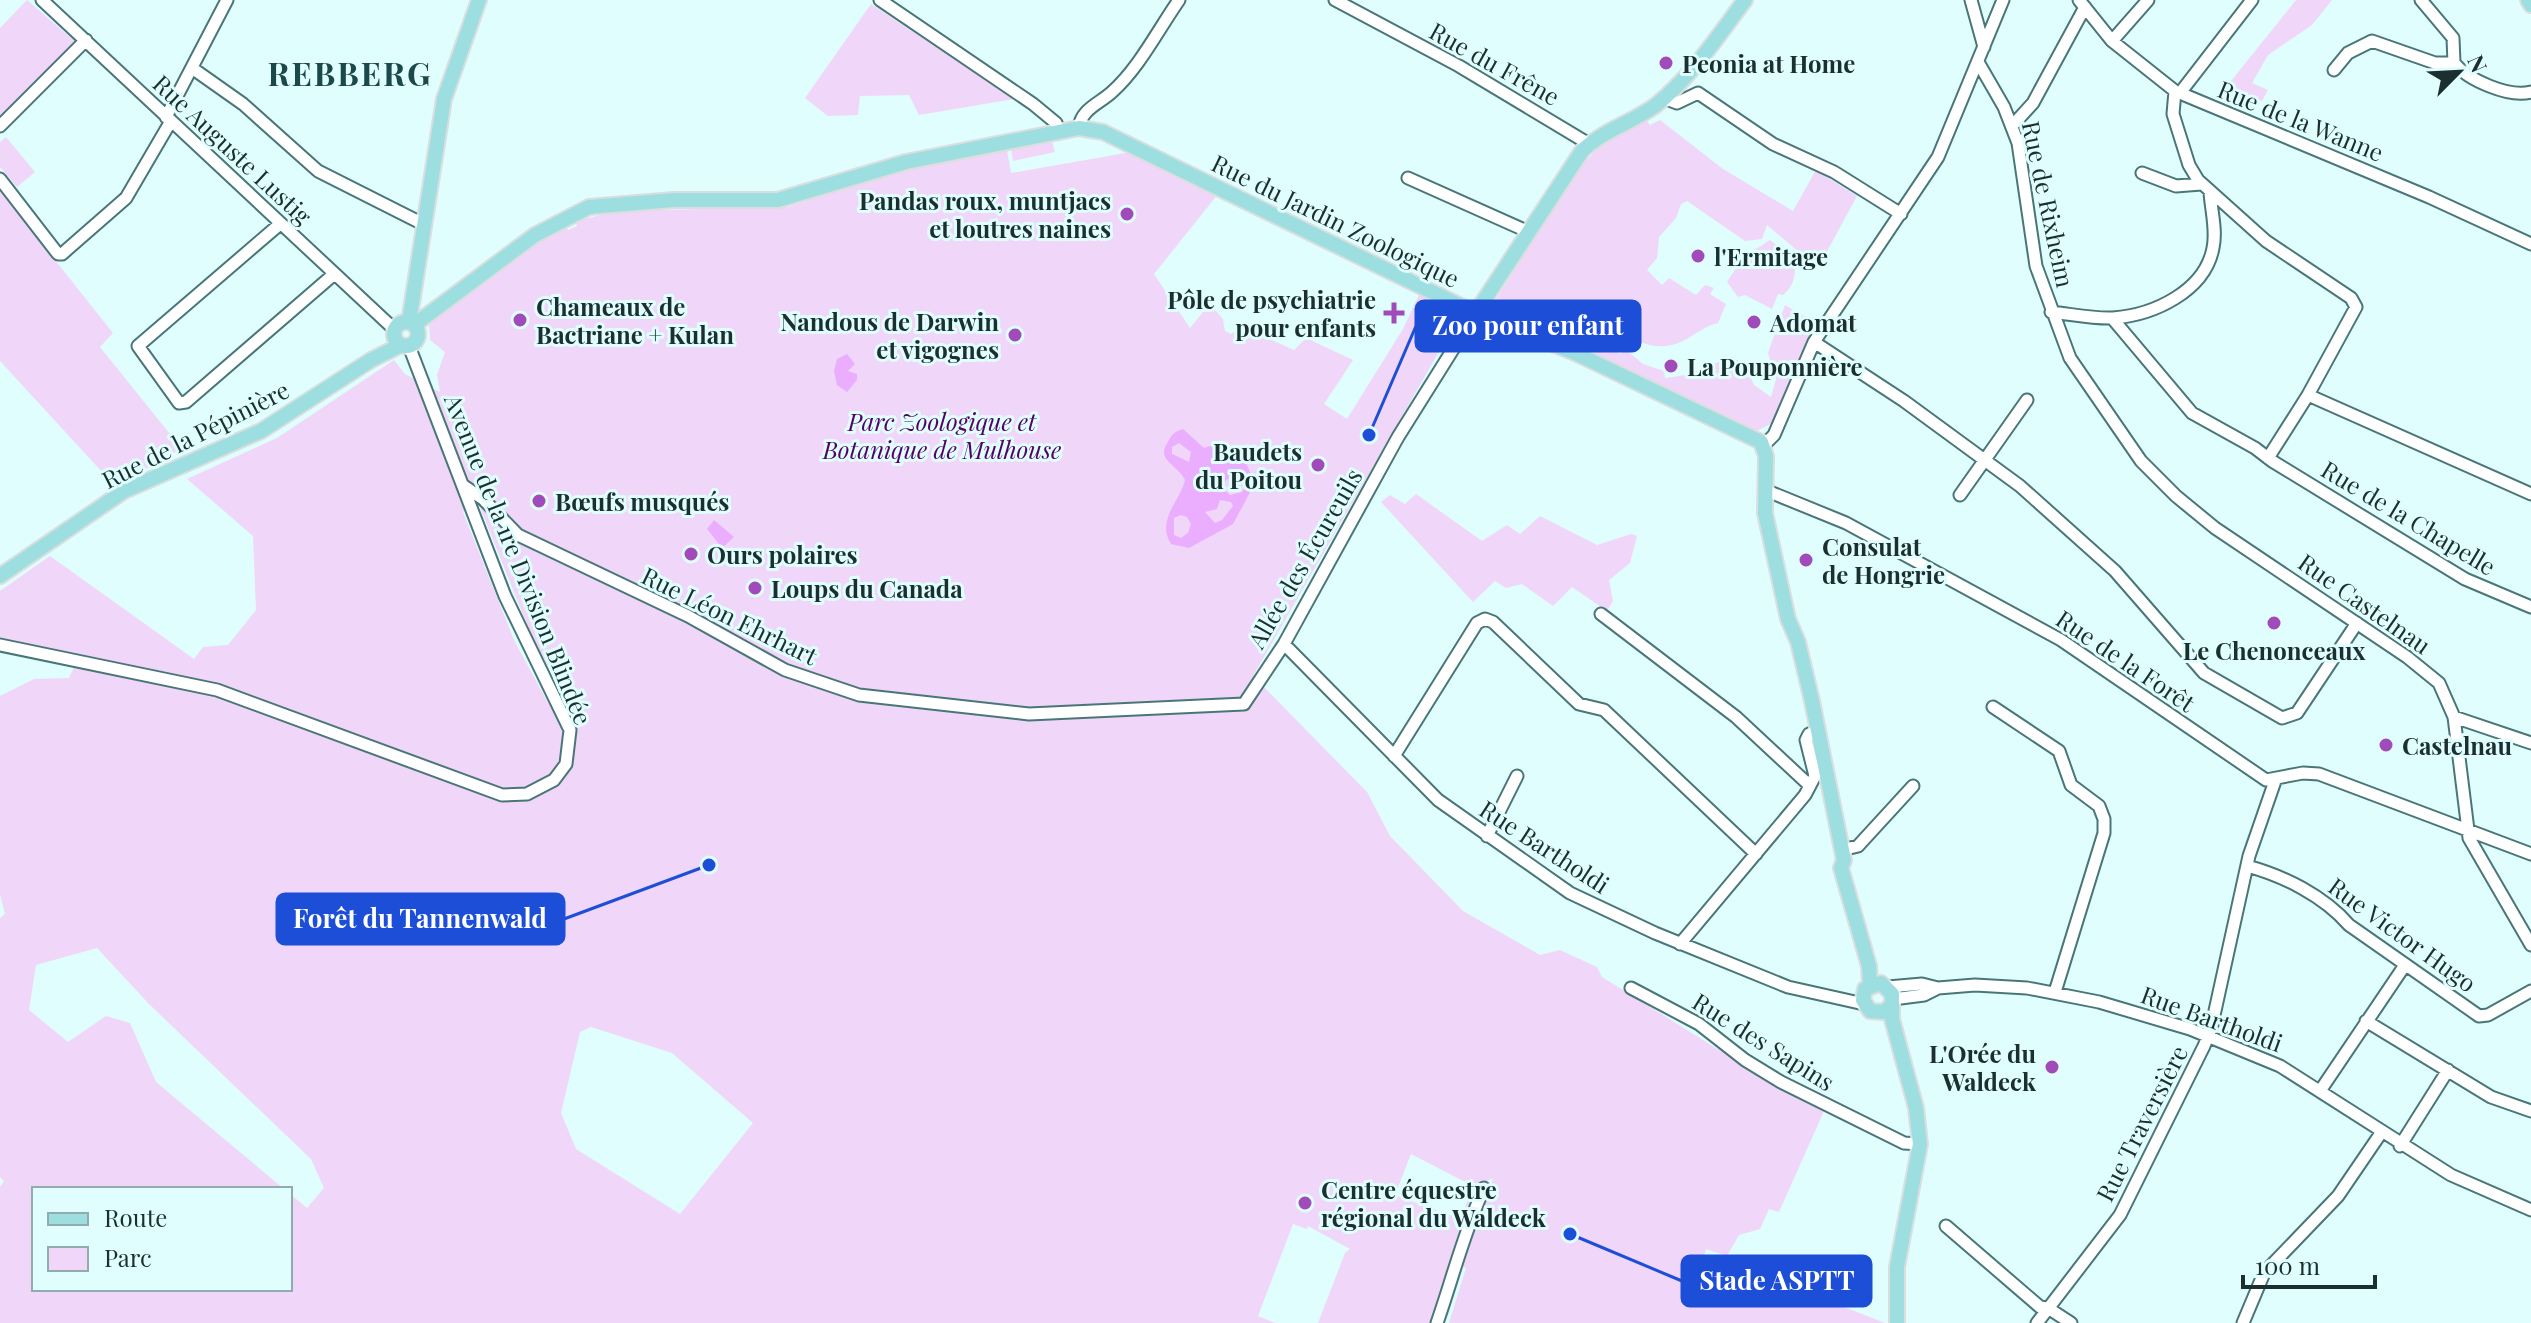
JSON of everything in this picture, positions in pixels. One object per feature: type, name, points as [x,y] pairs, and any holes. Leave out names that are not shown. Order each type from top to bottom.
[{"type":"main road","points":[[400,340],[419,337],[412,324],[444,99],[479,0]]},
{"type":"main road","points":[[1477,311],[1589,144],[1664,98],[1703,55],[1745,0]]},
{"type":"main road","name":"Rue du Jardin Zoologique","points":[[412,324],[547,227],[589,207],[622,202],[747,203],[786,199],[906,162],[1079,128],[1103,132],[1477,311],[1753,436],[1763,446]]},
{"type":"main road","name":"Rue de la Pépinière","points":[[0,576],[124,491],[261,431],[400,340],[399,324],[412,324]]},
{"type":"main road","points":[[1763,446],[1765,513],[1792,631],[1798,642],[1843,855],[1849,866],[1879,996],[1916,1108],[1920,1144],[1897,1267],[1897,1323]]},
{"type":"street","name":"Rue Auguste Lustig","points":[[42,0],[400,340]]},
{"type":"street","points":[[0,179],[58,254],[62,254],[126,198],[169,119],[227,0]]},
{"type":"street","points":[[880,0],[1021,95],[1056,123],[1059,131]]},
{"type":"street","points":[[1079,128],[1083,115],[1131,71],[1179,0]]},
{"type":"street","name":"Rue du Frêne","points":[[1335,0],[1459,66],[1589,144]]},
{"type":"street","points":[[1971,0],[1984,47]]},
{"type":"street","points":[[1763,446],[1774,435],[1814,342],[1938,157],[2003,0]]},
{"type":"street","points":[[2112,41],[2148,0]]},
{"type":"street","points":[[2252,0],[2178,92],[2173,114],[2189,165],[2206,188],[2266,241],[2351,298],[2356,307],[2308,395],[2268,458]]},
{"type":"street","points":[[2421,0],[2453,38],[2454,63]]},
{"type":"street","points":[[2012,126],[2033,103],[2082,4]]},
{"type":"street","name":"Rue de la Wanne","points":[[2082,4],[2112,41],[2178,92],[2415,190],[2531,244]]},
{"type":"street","points":[[0,126],[86,40]]},
{"type":"street","points":[[2334,70],[2348,53],[2372,41],[2435,63],[2454,63],[2471,77],[2516,93],[2531,92]]},
{"type":"street","name":"Rue de Rixheim","points":[[1978,62],[2012,126],[2023,161],[2032,246],[2051,312],[2070,358]]},
{"type":"street","points":[[192,68],[243,104],[318,171],[425,225]]},
{"type":"street","points":[[1664,98],[1677,103],[1693,93],[1701,95],[1773,144],[1834,172],[1901,214]]},
{"type":"street","points":[[2142,173],[2176,186],[2206,188]]},
{"type":"street","points":[[1408,178],[1529,232]]},
{"type":"street","points":[[2051,312],[2112,318],[2168,301],[2186,292],[2204,274],[2214,244],[2206,188]]},
{"type":"street","points":[[280,224],[141,343],[139,351],[182,404],[333,275]]},
{"type":"street","name":"Allée des Écureuils","points":[[1244,704],[1284,644],[1398,437],[1477,311]]},
{"type":"street","name":"Rue de la Chapelle","points":[[2112,318],[2192,413],[2465,579],[2531,607]]},
{"type":"street","name":"Avenue de la 1re Division Blindée","points":[[0,645],[184,680],[489,792],[514,796],[540,790],[554,780],[566,764],[570,741],[567,720],[505,596],[464,486],[400,340]]},
{"type":"street","points":[[1814,342],[1983,458],[2107,563],[2204,673],[2282,718],[2297,713],[2357,623]]},
{"type":"street","name":"Rue Castelnau","points":[[2070,358],[2141,461],[2176,496],[2215,528],[2357,623],[2439,683],[2454,717],[2467,831],[2531,945]]},
{"type":"street","points":[[2308,395],[2531,494]]},
{"type":"street","points":[[1960,495],[1983,458],[2027,400]]},
{"type":"street","name":"Rue Léon Ehrhart","points":[[464,486],[483,499],[518,535],[688,616],[785,670],[859,695],[1029,714],[1244,704]]},
{"type":"street","name":"Rue de la Forêt","points":[[1765,490],[1846,523],[2036,626],[2083,654],[2260,777],[2275,781]]},
{"type":"street","points":[[1601,614],[1736,717],[1808,784]]},
{"type":"street","points":[[1394,756],[1477,623],[1485,619],[1493,622],[1579,704],[1604,710],[1756,854]]},
{"type":"street","name":"Rue Bartholdi","points":[[1284,644],[1438,800],[1570,893],[1680,944],[1788,987],[1836,997],[1924,995],[1938,988],[1999,985],[2055,992],[2209,1035],[2280,1066],[2400,1146],[2475,1188],[2531,1210]]},
{"type":"street","points":[[1993,707],[2059,751],[2071,785],[2099,806],[2104,819],[2104,833],[2055,992]]},
{"type":"street","points":[[2454,717],[2531,743]]},
{"type":"street","points":[[1680,944],[1805,795],[1808,784],[1815,776],[1806,740],[1809,734],[1816,732]]},
{"type":"street","points":[[2275,781],[2303,773],[2319,774],[2531,854]]},
{"type":"street","points":[[1487,836],[1517,776]]},
{"type":"street","name":"Rue Traversière","points":[[2037,1323],[2120,1215],[2209,1035],[2247,866],[2275,781]]},
{"type":"street","points":[[1843,855],[1858,846],[1913,786]]},
{"type":"street","name":"Rue Victor Hugo","points":[[2247,866],[2289,882],[2335,909],[2349,925],[2479,1016],[2488,1015],[2531,991]]},
{"type":"street","points":[[2320,1091],[2405,965]]},
{"type":"street","name":"Rue des Sapins","points":[[1631,988],[1699,1024],[1745,1060],[1781,1082],[1877,1131],[1904,1143],[1920,1144]]},
{"type":"street","points":[[2366,1021],[2396,1040],[2403,1040],[2491,1097],[2531,1111]]},
{"type":"street","points":[[2400,1146],[2448,1070]]},
{"type":"street","points":[[2243,1323],[2264,1273],[2338,1196],[2381,1133]]},
{"type":"street","points":[[1437,1323],[1458,1260],[1461,1241],[1484,1188]]},
{"type":"street","points":[[1946,1226],[2040,1307],[2048,1308],[2071,1323]]},
{"type":"green space","points":[[27,0],[78,44],[0,120],[0,28]]},
{"type":"green space","points":[[2296,0],[2332,0],[2312,25],[2268,55],[2252,83],[2268,90],[2262,101],[2227,86]]},
{"type":"green space","points":[[871,4],[1014,99],[919,115],[909,95],[860,96],[858,115],[828,116],[805,98]]},
{"type":"green space","points":[[1645,119],[1650,125],[1660,120],[1723,169],[1793,211],[1816,170],[1857,196],[1824,257],[1806,258],[1767,225],[1762,239],[1745,241],[1687,201],[1681,204],[1676,218],[1659,237],[1657,258],[1647,270],[1662,285],[1669,278],[1696,295],[1705,285],[1714,288],[1710,294],[1726,304],[1718,323],[1666,346],[1648,345],[1616,332],[1599,329],[1579,347],[1493,304],[1579,168],[1606,140]]},
{"type":"green space","points":[[6,137],[35,172],[17,187],[0,167],[0,142]]},
{"type":"green space","points":[[1052,141],[1055,152],[1013,161],[1011,149]]},
{"type":"green space","name":"Parc Zoologique et Botanique de Mulhouse","points":[[1007,150],[1011,173],[1131,152],[1218,194],[1154,274],[1190,328],[1203,312],[1216,311],[1223,319],[1225,331],[1231,334],[1243,327],[1294,350],[1306,338],[1353,360],[1324,404],[1347,419],[1403,329],[1420,293],[1460,315],[1253,676],[1367,792],[1390,836],[1463,911],[1540,955],[1560,950],[1597,967],[1602,977],[1775,1085],[1824,1111],[1779,1212],[1769,1209],[1760,1229],[1739,1235],[1727,1256],[1706,1249],[1704,1256],[1769,1268],[1778,1281],[1885,1323],[1449,1323],[1466,1268],[1461,1266],[1493,1178],[1482,1184],[1430,1323],[1318,1323],[1345,1253],[1350,1249],[1308,1226],[1307,1229],[1293,1224],[1258,1316],[1275,1323],[0,1323],[0,1187],[4,1181],[0,1177],[0,918],[5,914],[0,894],[0,696],[34,679],[69,678],[75,665],[0,638],[0,591],[50,556],[194,659],[203,647],[228,645],[256,610],[253,536],[187,479],[277,438],[394,360],[405,374],[440,392],[437,375],[445,352],[430,340],[429,322],[565,225],[568,230],[577,226],[575,221],[618,211],[788,207],[894,172]],"holes":[[[471,505],[480,507],[531,635],[564,695],[548,703],[514,640],[463,512]],[[509,518],[522,530],[716,626],[716,632],[711,635],[514,541],[500,526]],[[97,948],[149,1004],[311,1159],[324,1188],[307,1208],[292,1196],[292,1291],[32,1291],[32,1187],[282,1187],[156,1082],[130,1023],[106,1016],[68,1042],[29,1010],[36,965]],[[591,1027],[672,1053],[753,1123],[680,1214],[576,1149],[561,1113],[580,1032]],[[1411,1154],[1473,1186],[1462,1215],[1457,1213],[1455,1217],[1395,1195]]]},
{"type":"green space","points":[[0,191],[113,333],[100,347],[182,449],[115,486],[0,361]]},
{"type":"green space","points":[[1770,240],[1793,257],[1795,268],[1790,287],[1783,295],[1778,294],[1772,309],[1745,295],[1738,297],[1727,282],[1740,262],[1745,264],[1756,249]]},
{"type":"green space","points":[[1785,305],[1821,326],[1774,422],[1757,431],[1590,352],[1608,342],[1620,354],[1626,350],[1643,364],[1664,371],[1665,378],[1686,375],[1731,357],[1744,363],[1754,385],[1771,397],[1776,379],[1768,353]]},
{"type":"green space","points":[[1416,494],[1482,541],[1507,525],[1520,534],[1540,516],[1597,545],[1631,534],[1637,536],[1630,563],[1609,580],[1613,601],[1607,611],[1572,587],[1553,606],[1522,584],[1506,588],[1495,581],[1473,602],[1381,502],[1390,495],[1405,504]]},
{"type":"shaded area","points":[[847,354],[855,364],[848,371],[857,374],[857,380],[847,392],[837,385],[834,371],[837,359]]},
{"type":"shaded area","points":[[1183,429],[1204,448],[1213,445],[1225,450],[1229,458],[1245,461],[1255,483],[1233,524],[1189,548],[1171,544],[1166,527],[1185,480],[1164,453],[1172,435]],"holes":[[[1179,443],[1191,452],[1189,462],[1172,454],[1172,447]],[[1234,475],[1241,476],[1246,486],[1242,492],[1230,495],[1219,485]],[[1220,500],[1231,502],[1233,506],[1222,520],[1215,523],[1205,512],[1217,509]],[[1181,515],[1187,517],[1191,524],[1188,533],[1181,538],[1174,535],[1174,518]]]},
{"type":"shaded area","points":[[714,520],[734,537],[722,548],[707,529]]},
{"type":"place","name":"Peonia at Home","points":[[1666,63]]},
{"type":"place","name":"Pandas roux, muntjacs et loutres naines","points":[[1127,214]]},
{"type":"place","name":"l'Ermitage","points":[[1698,256]]},
{"type":"place","name":"Pôle de psychiatrie pour enfants","points":[[1394,313]]},
{"type":"place","name":"Chameaux de Bactriane + Kulan","points":[[520,320]]},
{"type":"place","name":"Adomat","points":[[1754,322]]},
{"type":"place","name":"Nandous de Darwin et vigognes","points":[[1015,335]]},
{"type":"place","name":"La Pouponnière","points":[[1671,366]]},
{"type":"place","name":"Zoo pour enfant","points":[[1369,435]]},
{"type":"place","name":"Baudets du Poitou","points":[[1318,465]]},
{"type":"place","name":"Bœufs musqués","points":[[539,501]]},
{"type":"place","name":"Ours polaires","points":[[691,554]]},
{"type":"place","name":"Consulat de Hongrie","points":[[1806,560]]},
{"type":"place","name":"Loups du Canada","points":[[755,588]]},
{"type":"place","name":"Le Chenonceaux","points":[[2274,623]]},
{"type":"place","name":"Castelnau","points":[[2386,745]]},
{"type":"place","name":"Forêt du Tannenwald","points":[[709,865]]},
{"type":"place","name":"L'Orée du Waldeck","points":[[2052,1067]]},
{"type":"place","name":"Centre équestre régional du Waldeck","points":[[1305,1203]]},
{"type":"place","name":"Stade ASPTT","points":[[1570,1234]]},
{"type":"district","name":"REBBERG","points":[[350,72]]}]
